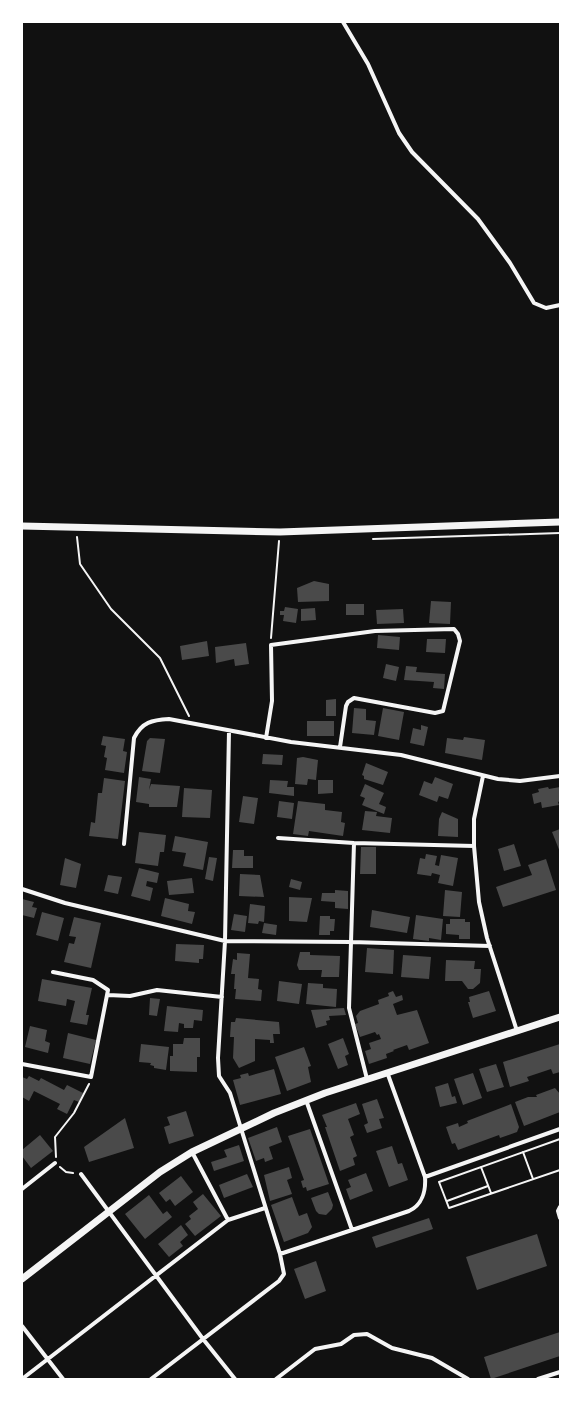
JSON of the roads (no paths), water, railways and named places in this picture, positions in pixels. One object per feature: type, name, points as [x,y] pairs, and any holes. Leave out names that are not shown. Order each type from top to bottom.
[{"type":"street","points":[[343,22],[368,64],[399,133],[412,152],[478,218],[510,263],[534,303],[546,308],[560,305]]},
{"type":"street","points":[[22,526],[280,532],[560,522]]},
{"type":"street","points":[[266,738],[272,701],[271,645],[375,631],[454,629],[458,634],[460,641],[443,711],[435,713],[354,698],[348,702],[346,706],[340,747]]},
{"type":"street","points":[[124,844],[134,738],[138,729],[146,723],[156,719],[169,719],[302,744],[340,747],[417,758],[483,776],[514,781],[560,776]]},
{"type":"street","points":[[151,1379],[279,1281],[284,1274],[280,1254],[230,1093],[219,1076],[218,1058],[225,941],[229,731]]},
{"type":"street","points":[[483,776],[474,819],[474,846],[479,902],[490,946],[517,1032]]},
{"type":"street","points":[[278,838],[354,843],[474,846]]},
{"type":"street","points":[[354,843],[349,1008],[367,1079]]},
{"type":"street","points":[[22,889],[65,903],[225,941],[351,942],[490,946]]},
{"type":"street","points":[[22,1064],[91,1077],[108,995],[106,988],[93,980],[53,972]]},
{"type":"street","points":[[108,995],[130,996],[157,990],[222,997]]},
{"type":"street","points":[[22,1279],[169,1166],[192,1152],[240,1128],[306,1100],[387,1072],[517,1032],[560,1017]]},
{"type":"street","points":[[280,1254],[414,1208],[423,1196],[425,1177],[387,1072]]},
{"type":"street","points":[[306,1100],[352,1230]]},
{"type":"street","points":[[425,1177],[560,1129]]},
{"type":"street","points":[[192,1152],[228,1220]]},
{"type":"street","points":[[22,1188],[56,1163]]},
{"type":"street","points":[[81,1174],[203,1339],[235,1379]]},
{"type":"street","points":[[560,1207],[558,1210],[560,1218]]},
{"type":"street","points":[[22,1379],[228,1220],[265,1208]]},
{"type":"street","points":[[22,1326],[63,1379]]},
{"type":"street","points":[[276,1379],[315,1349],[341,1344],[354,1336],[367,1334],[392,1348],[432,1358],[468,1379]]},
{"type":"street","points":[[538,1379],[560,1372]]}]
